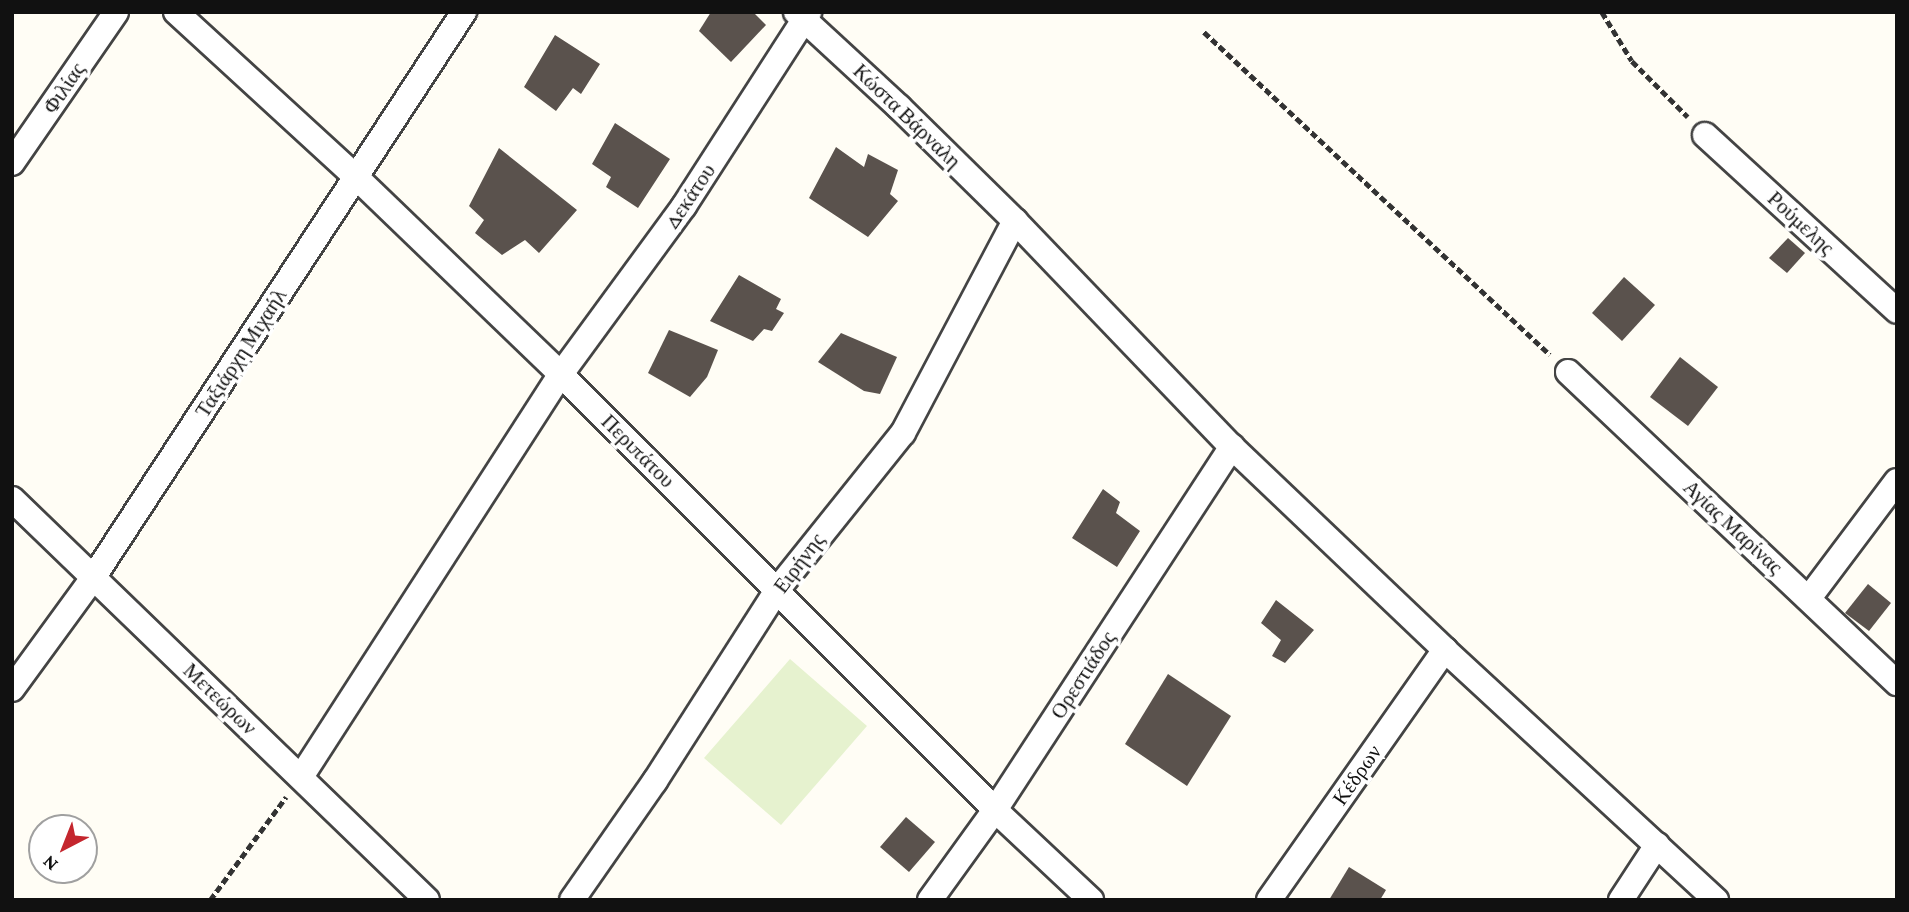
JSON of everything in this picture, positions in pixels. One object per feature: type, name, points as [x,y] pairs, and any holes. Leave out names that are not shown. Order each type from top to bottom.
[{"type":"street","name":"Φιλίας","points":[[12,163],[116,12]]},
{"type":"street","name":"Περιπάτου","points":[[176,12],[356,177],[561,374],[995,810],[1091,900]]},
{"type":"street","name":"Ταξιάρχη Μιχαήλ","points":[[12,689],[93,578],[464,12]]},
{"type":"street","name":"Κώστα Βάρναλη","points":[[804,15],[1015,221],[1232,447],[1445,650],[1716,900]]},
{"type":"street","name":"Δεκάτου","points":[[301,777],[561,374],[684,206],[804,15]]},
{"type":"street","name":"Ρούμελης","points":[[1705,135],[1897,311]]},
{"type":"street","name":"Ειρήνης","points":[[572,900],[656,780],[777,590],[903,433],[1015,221]]},
{"type":"street","name":"Αγίας Μαρίνας","points":[[1568,372],[1897,684]]},
{"type":"street","name":"Ορεστιάδος","points":[[930,900],[995,810],[1232,447]]},
{"type":"street","points":[[1809,598],[1897,481]]},
{"type":"street","name":"Μετεώρων","points":[[12,499],[427,900]]},
{"type":"street","name":"Κέδρων","points":[[1269,900],[1445,650]]},
{"type":"street","points":[[1621,900],[1657,845]]},
{"type":"path","points":[[1602,12],[1632,61],[1705,135]]},
{"type":"path","points":[[1204,33],[1568,372]]},
{"type":"path","points":[[210,900],[301,777]]},
{"type":"green space","points":[[790,659],[867,726],[781,825],[704,758]]},
{"type":"building","points":[[711,12],[753,12],[766,25],[731,62],[699,31]]},
{"type":"building","points":[[555,35],[600,64],[581,94],[573,88],[556,111],[524,87]]},
{"type":"building","points":[[615,123],[670,159],[638,208],[606,187],[611,177],[592,164]]},
{"type":"building","points":[[836,147],[864,167],[868,154],[898,170],[890,194],[898,201],[868,237],[809,198]]},
{"type":"building","points":[[499,148],[577,210],[539,253],[525,240],[502,255],[475,233],[484,220],[469,206]]},
{"type":"building","points":[[1788,238],[1805,253],[1787,273],[1769,258]]},
{"type":"building","points":[[739,275],[781,299],[776,309],[784,313],[772,331],[764,329],[753,341],[710,321]]},
{"type":"building","points":[[1624,277],[1655,305],[1622,341],[1592,313]]},
{"type":"building","points":[[669,330],[718,350],[707,377],[690,397],[648,373]]},
{"type":"building","points":[[841,333],[897,357],[880,394],[864,391],[818,362]]},
{"type":"building","points":[[1680,357],[1718,387],[1688,426],[1650,397]]},
{"type":"building","points":[[1103,489],[1120,502],[1116,513],[1140,531],[1117,567],[1072,538]]},
{"type":"building","points":[[1868,584],[1891,603],[1869,631],[1845,613]]},
{"type":"building","points":[[1276,600],[1314,630],[1285,663],[1272,656],[1281,640],[1261,623]]},
{"type":"building","points":[[1168,674],[1231,716],[1187,786],[1125,744]]},
{"type":"building","points":[[906,817],[935,842],[909,872],[880,847]]},
{"type":"building","points":[[1349,867],[1386,890],[1380,900],[1329,900]]}]
